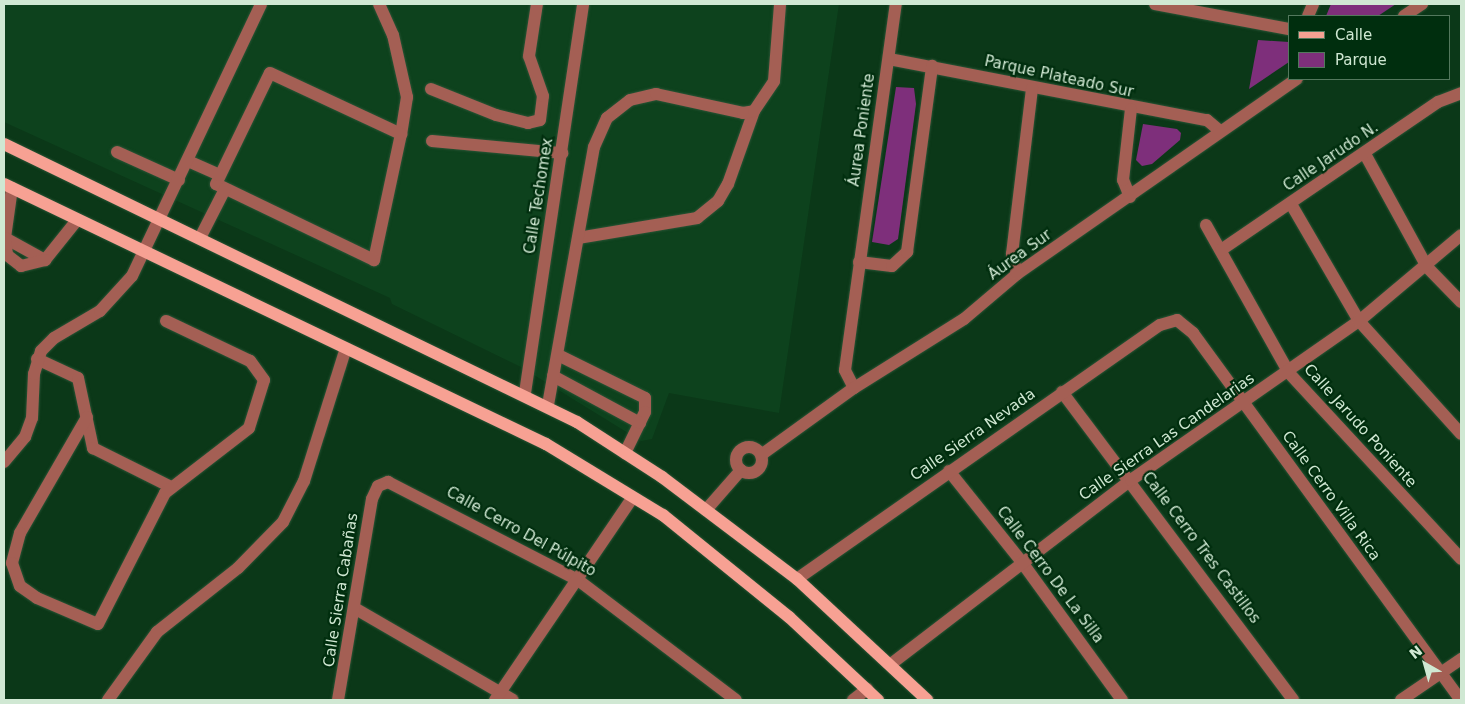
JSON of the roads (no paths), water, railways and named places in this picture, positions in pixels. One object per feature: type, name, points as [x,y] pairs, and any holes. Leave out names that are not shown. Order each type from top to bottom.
[{"type":"main road","points":[[4,144],[201,236],[525,393],[548,406],[625,453],[706,510],[797,578],[891,664],[927,700]]},
{"type":"main road","points":[[8,186],[546,444],[663,515],[789,617],[878,700]]},
{"type":"street","points":[[4,462],[25,437],[32,418],[37,358],[54,338],[112,302],[144,251],[161,217],[261,4]]},
{"type":"street","points":[[379,4],[393,35],[406,85],[401,134],[374,260],[216,184],[270,73],[401,134]]},
{"type":"street","points":[[431,89],[496,115],[528,123],[540,120],[544,96],[529,56],[536,4]]},
{"type":"street","name":"Calle Techomex","points":[[525,393],[583,4]]},
{"type":"street","points":[[578,238],[697,218],[718,201],[728,184],[754,111],[774,81],[776,4]]},
{"type":"street","name":"Áurea Poniente","points":[[854,388],[845,370],[896,4]]},
{"type":"street","points":[[1155,4],[1197,8],[1288,29]]},
{"type":"street","points":[[1406,15],[1422,4]]},
{"type":"street","name":"Parque Plateado Sur","points":[[888,59],[932,66],[1131,109],[1207,120],[1219,130]]},
{"type":"street","points":[[859,262],[892,266],[908,252],[932,66]]},
{"type":"street","name":"Áurea Sur","points":[[706,510],[741,470],[757,471],[761,455],[854,388],[964,319],[1017,274],[1130,197],[1219,130],[1295,80]]},
{"type":"street","points":[[1017,274],[1012,254],[1032,88]]},
{"type":"street","points":[[548,406],[594,147],[607,118],[630,100],[656,94],[743,113],[754,111]]},
{"type":"street","name":"Calle Jarudo N.","points":[[1221,250],[1365,154],[1438,102],[1461,94]]},
{"type":"street","points":[[1130,197],[1123,180],[1131,109]]},
{"type":"street","points":[[432,141],[562,153]]},
{"type":"street","points":[[117,152],[178,180]]},
{"type":"street","points":[[1365,154],[1427,267],[1461,302]]},
{"type":"street","points":[[188,161],[219,175]]},
{"type":"street","points":[[8,186],[5,238],[7,255],[21,266],[45,260],[78,220]]},
{"type":"street","points":[[201,236],[224,189]]},
{"type":"street","points":[[1291,204],[1359,321],[1461,434]]},
{"type":"street","name":"Calle Jarudo Poniente","points":[[1206,225],[1289,373],[1461,559]]},
{"type":"street","name":"Calle Sierra Las Candelarias","points":[[891,664],[1021,561],[1131,480],[1242,401],[1289,373],[1359,321],[1427,267],[1461,236]]},
{"type":"street","name":"Calle Sierra Nevada","points":[[797,578],[1062,392],[1169,320]]},
{"type":"street","name":"Calle Cerro Villa Rica","points":[[1169,320],[1185,324],[1461,700]]},
{"type":"street","points":[[87,417],[20,533],[12,563],[20,586],[98,624],[171,487],[249,428],[264,380],[250,361],[166,321]]},
{"type":"street","points":[[108,700],[156,632],[238,568],[283,522],[304,481],[346,348]]},
{"type":"street","points":[[558,355],[642,394],[646,405],[640,423],[625,453]]},
{"type":"street","points":[[37,358],[78,378],[90,439],[100,455],[171,487]]},
{"type":"street","points":[[554,376],[640,423]]},
{"type":"street","name":"Calle Cerro Tres Castillos","points":[[1062,392],[1131,480],[1293,700]]},
{"type":"street","points":[[741,470],[736,463],[740,451],[752,448],[761,455]]},
{"type":"street","name":"Calle Cerro De La Silla","points":[[949,471],[1021,561],[1122,700]]},
{"type":"street","name":"Calle Cerro Del Púlpito","points":[[378,486],[399,484],[578,580],[736,700]]},
{"type":"street","name":"Calle Sierra Cabañas","points":[[338,700],[356,609],[372,499],[378,486]]},
{"type":"street","points":[[497,696],[633,497]]},
{"type":"street","points":[[356,609],[497,696],[513,700]]},
{"type":"street","points":[[1400,700],[1461,658]]},
{"type":"street","points":[[853,700],[867,689]]}]
